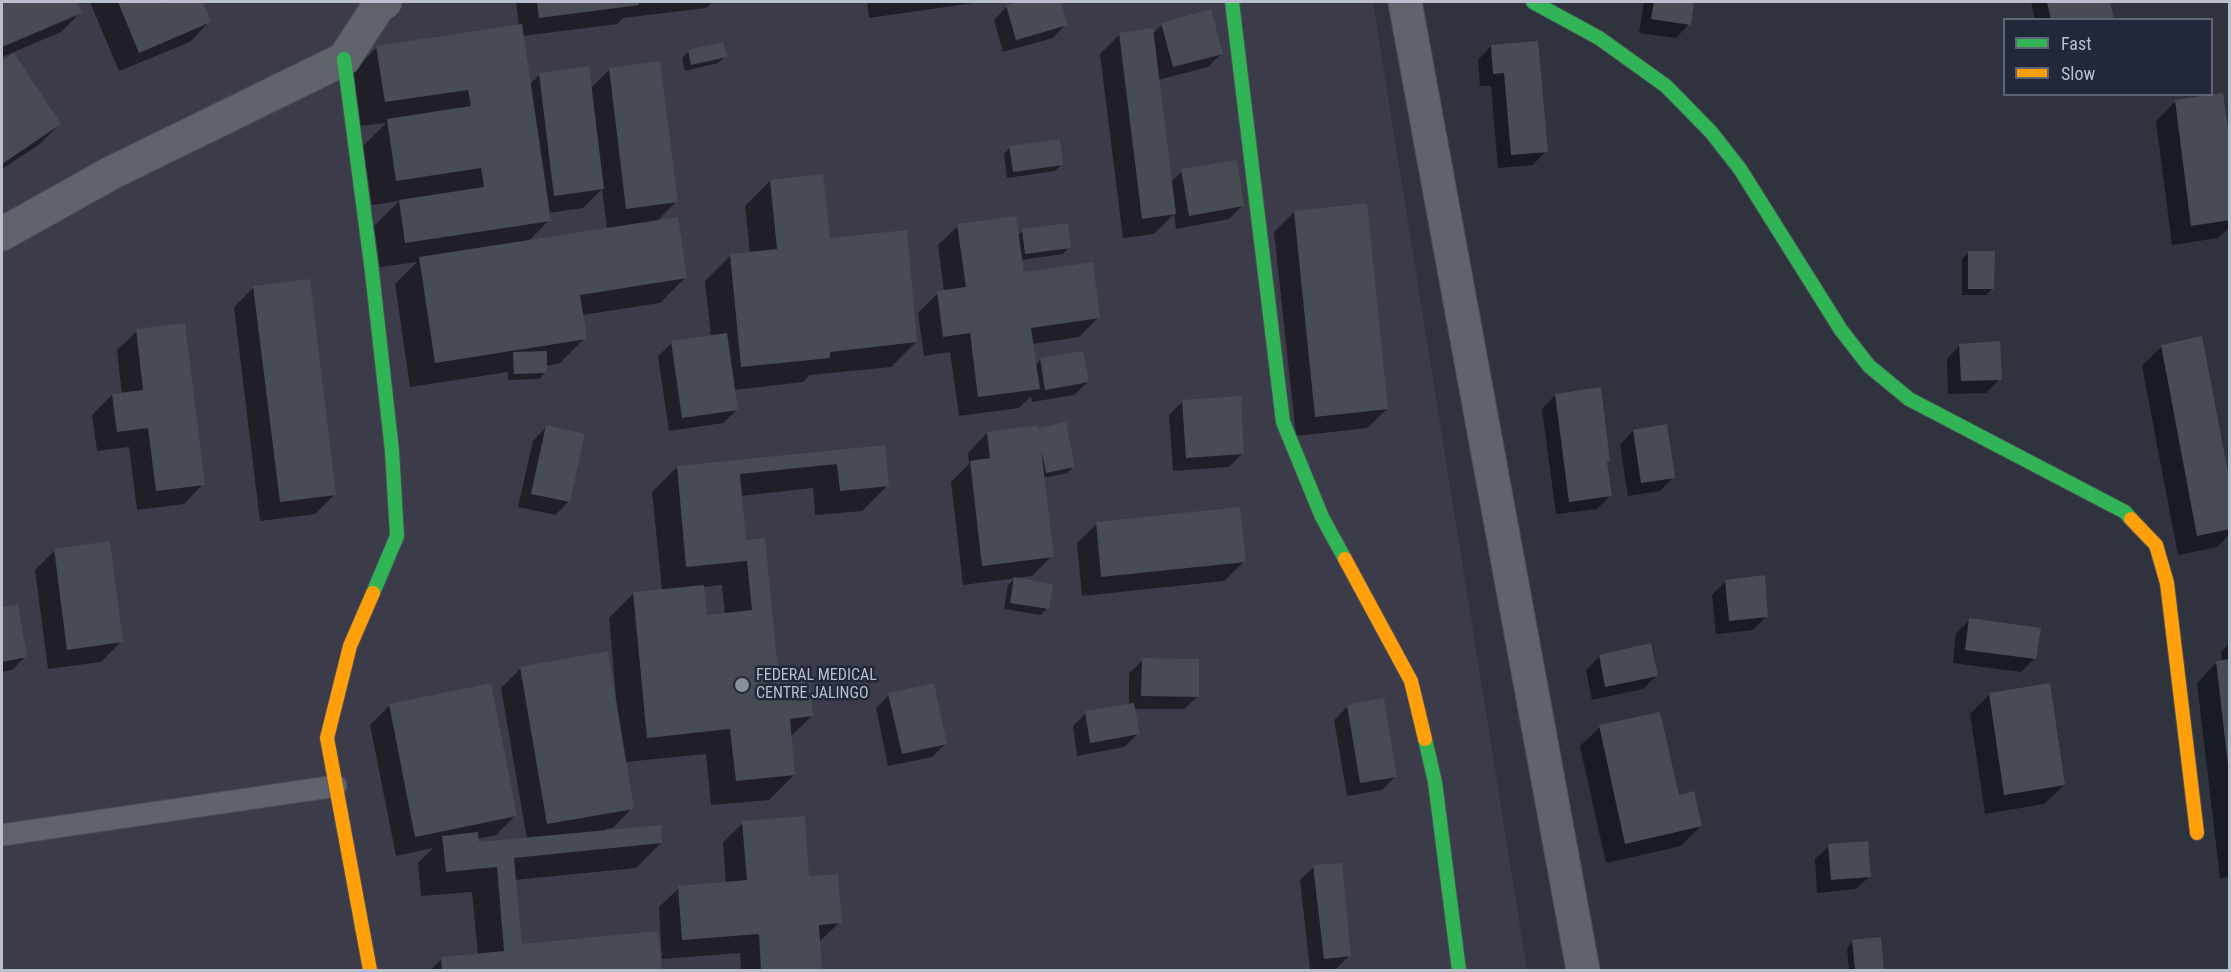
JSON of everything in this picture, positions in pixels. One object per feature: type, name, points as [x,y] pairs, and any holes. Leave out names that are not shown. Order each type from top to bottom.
[{"type":"street","points":[[1232,2],[1283,422],[1322,517],[1411,681],[1435,782],[1459,970]]},
{"type":"street","points":[[1405,2],[1583,970]]},
{"type":"street","points":[[1533,2],[1599,38],[1666,86],[1712,132],[1740,169],[1841,330],[1869,366],[1909,399],[2125,512],[2156,545],[2167,583],[2197,833]]},
{"type":"street","points":[[2,234],[111,173],[344,59],[380,3]]},
{"type":"street","points":[[344,59],[372,272],[392,452],[397,536],[350,646],[327,738],[370,970]]},
{"type":"lane","points":[[2,835],[336,786]]},
{"type":"shaded area","name":"FEDERAL MEDICAL CENTRE JALINGO","points":[[2,2],[1373,2],[1527,970],[2,970]]},
{"type":"building","points":[[2,2],[77,2],[82,13],[2,47]]},
{"type":"building","points":[[118,2],[164,2],[165,4],[203,2],[211,22],[139,53]]},
{"type":"building","points":[[537,2],[638,2],[639,5],[539,18]]},
{"type":"building","points":[[1018,2],[1061,2],[1068,25],[1016,40],[1006,5]]},
{"type":"building","points":[[1654,2],[1694,2],[1691,25],[1651,19]]},
{"type":"building","points":[[2047,2],[2110,2],[2114,18],[2051,18]]},
{"type":"building","points":[[1211,9],[1223,54],[1173,67],[1161,23]]},
{"type":"building","points":[[522,24],[551,221],[405,243],[399,200],[484,187],[481,168],[396,181],[387,119],[471,106],[468,90],[385,102],[376,46]]},
{"type":"building","points":[[1153,28],[1176,214],[1142,219],[1119,33]]},
{"type":"building","points":[[1538,41],[1548,152],[1511,155],[1504,73],[1493,74],[1491,45]]},
{"type":"building","points":[[723,42],[727,57],[691,65],[688,50]]},
{"type":"building","points":[[14,53],[61,124],[2,164],[2,61]]},
{"type":"building","points":[[660,61],[678,202],[626,209],[609,68]]},
{"type":"building","points":[[589,66],[604,189],[554,196],[539,73]]},
{"type":"building","points":[[2223,93],[2230,142],[2230,220],[2191,226],[2175,100]]},
{"type":"building","points":[[1060,139],[1063,165],[1013,172],[1009,146]]},
{"type":"building","points":[[1237,160],[1244,206],[1189,216],[1181,169]]},
{"type":"building","points":[[823,174],[830,238],[907,230],[917,342],[830,352],[830,358],[741,367],[730,254],[777,249],[770,180]]},
{"type":"building","points":[[1367,203],[1388,409],[1315,417],[1294,211]]},
{"type":"building","points":[[1016,216],[1024,272],[1093,262],[1100,318],[1031,328],[1040,389],[978,397],[970,333],[943,337],[937,291],[966,287],[957,224]]},
{"type":"building","points":[[678,217],[687,278],[580,295],[587,339],[435,363],[419,257]]},
{"type":"building","points":[[1068,223],[1071,248],[1025,254],[1022,229]]},
{"type":"building","points":[[1968,251],[1995,251],[1994,289],[1968,289]]},
{"type":"building","points":[[310,279],[336,495],[280,502],[253,286]]},
{"type":"building","points":[[185,323],[205,485],[156,491],[148,428],[117,432],[112,394],[143,390],[136,329]]},
{"type":"building","points":[[727,333],[738,410],[682,418],[671,341]]},
{"type":"building","points":[[2202,336],[2230,483],[2230,529],[2197,536],[2161,345]]},
{"type":"building","points":[[2000,341],[2002,380],[1961,381],[1959,344]]},
{"type":"building","points":[[547,351],[547,373],[514,374],[513,352]]},
{"type":"building","points":[[1083,351],[1089,382],[1045,390],[1040,358]]},
{"type":"building","points":[[1601,387],[1612,496],[1569,502],[1555,394]]},
{"type":"building","points":[[1241,396],[1244,454],[1186,458],[1182,400]]},
{"type":"building","points":[[1066,422],[1075,467],[1046,473],[1041,449],[1054,557],[982,566],[970,461],[990,458],[987,432],[1038,425],[1038,428]]},
{"type":"building","points":[[1667,424],[1675,478],[1641,483],[1633,430]]},
{"type":"building","points":[[546,425],[585,434],[570,502],[531,494]]},
{"type":"building","points":[[885,445],[889,486],[840,491],[837,464],[740,474],[746,540],[765,538],[778,670],[809,666],[813,716],[790,719],[795,775],[736,781],[730,729],[647,738],[633,592],[704,585],[707,615],[752,610],[747,561],[686,567],[677,466]]},
{"type":"building","points":[[1240,507],[1246,562],[1101,577],[1096,522]]},
{"type":"building","points":[[110,541],[123,642],[67,650],[54,549]]},
{"type":"building","points":[[1765,575],[1768,617],[1729,621],[1725,580]]},
{"type":"building","points":[[1014,577],[1053,584],[1049,609],[1010,603]]},
{"type":"building","points":[[18,604],[27,657],[2,662],[2,607]]},
{"type":"building","points":[[1969,618],[2041,628],[2036,659],[1965,650]]},
{"type":"building","points":[[1651,643],[1658,676],[1605,687],[1599,655]]},
{"type":"building","points":[[608,651],[634,809],[547,824],[520,667]]},
{"type":"building","points":[[1142,658],[1199,659],[1199,697],[1141,696]]},
{"type":"building","points":[[2230,659],[2230,765],[2228,765],[2216,661]]},
{"type":"building","points":[[491,683],[517,816],[415,837],[389,704]]},
{"type":"building","points":[[934,683],[947,744],[902,754],[888,693]]},
{"type":"building","points":[[2050,683],[2065,785],[2004,795],[1989,693]]},
{"type":"building","points":[[1384,698],[1397,777],[1360,783],[1347,705]]},
{"type":"building","points":[[1134,703],[1140,734],[1090,743],[1085,711]]},
{"type":"building","points":[[1660,712],[1679,795],[1694,791],[1702,826],[1625,844],[1599,725]]},
{"type":"building","points":[[805,816],[809,876],[838,874],[842,923],[819,925],[822,970],[761,970],[759,934],[682,940],[678,886],[747,880],[742,821]]},
{"type":"building","points":[[661,825],[662,843],[514,858],[522,944],[658,931],[662,970],[442,970],[441,957],[504,951],[497,867],[446,872],[442,836],[478,832],[479,842]]},
{"type":"building","points":[[1868,841],[1871,877],[1831,880],[1828,844]]},
{"type":"building","points":[[1342,863],[1351,956],[1324,959],[1313,865]]},
{"type":"building","points":[[1881,937],[1884,970],[1855,970],[1852,940]]},
{"type":"traffic: fast","points":[[1232,2],[1283,422],[1322,517],[1345,559]]},
{"type":"traffic: fast","points":[[1533,2],[1599,38],[1666,86],[1711,132],[1740,169],[1841,330],[1869,366],[1909,399],[2125,512],[2131,519]]},
{"type":"traffic: fast","points":[[344,59],[372,272],[392,451],[397,536],[373,593]]},
{"type":"traffic: fast","points":[[1425,739],[1435,782],[1459,970]]},
{"type":"traffic: slow","points":[[2131,519],[2156,545],[2167,583],[2197,833]]},
{"type":"traffic: slow","points":[[1345,559],[1411,681],[1425,739]]},
{"type":"traffic: slow","points":[[370,970],[327,738],[350,646],[373,593]]},
{"type":"place","name":"FEDERAL MEDICAL CENTRE JALINGO","points":[[742,685]]}]
